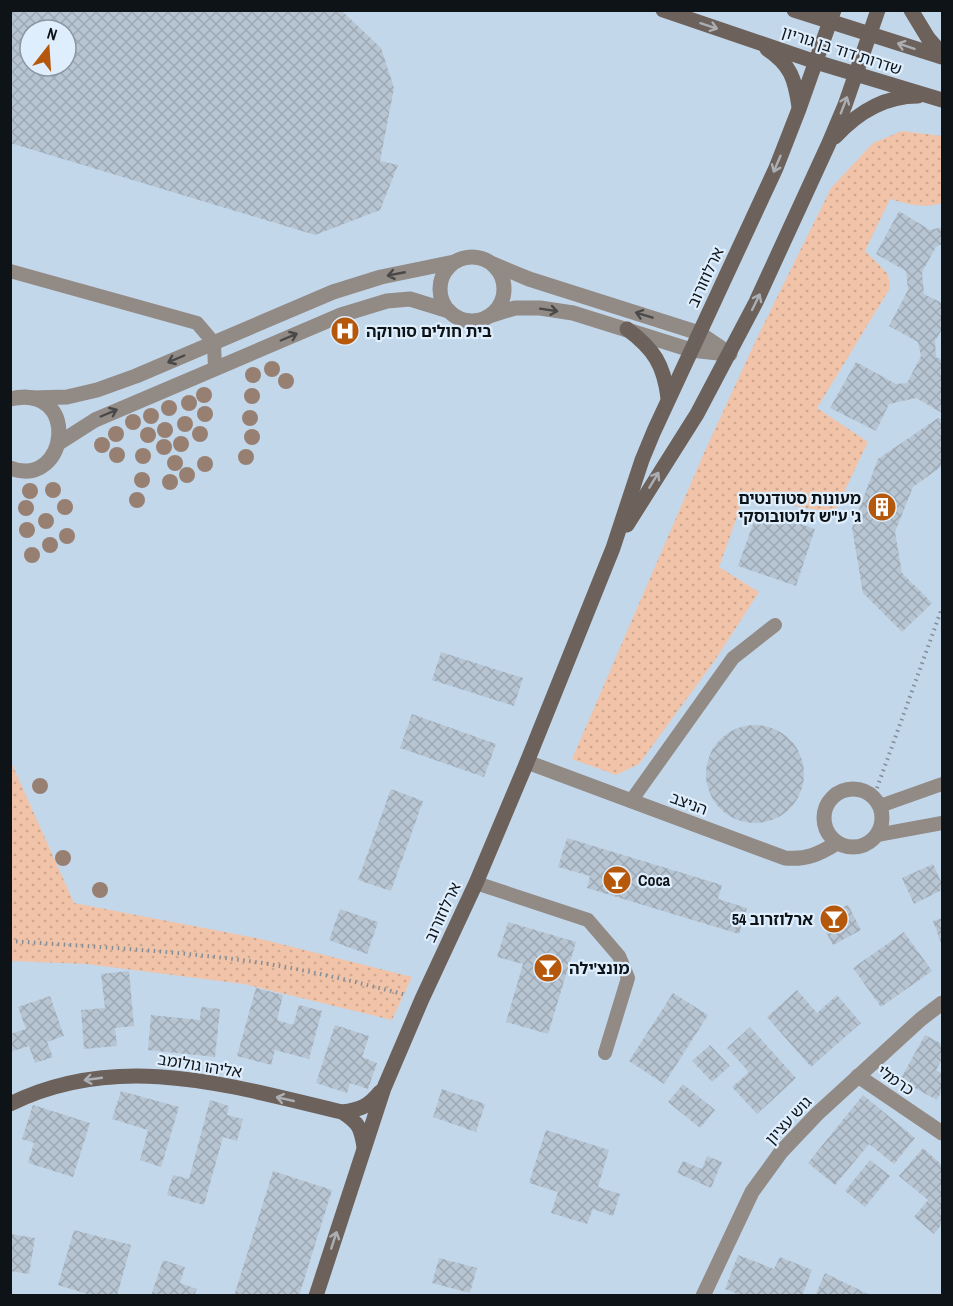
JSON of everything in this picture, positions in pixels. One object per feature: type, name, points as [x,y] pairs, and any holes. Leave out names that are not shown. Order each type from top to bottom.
[{"type":"street","name":"שדרות דוד בן גוריון","points":[[663,10],[816,62],[942,100]]},
{"type":"street","name":"שדרות דוד בן גוריון","points":[[795,10],[832,16],[870,34],[942,55]]},
{"type":"street","name":"ארלוזורוב","points":[[613,548],[697,414],[756,302],[829,143],[878,10]]},
{"type":"street","points":[[911,10],[928,38],[942,55]]},
{"type":"street","name":"ארלוזורוב","points":[[316,1296],[384,1088],[422,999],[476,884],[527,762],[613,548],[642,460],[668,398],[776,168],[800,110],[832,16]]},
{"type":"street","points":[[754,41],[786,64],[792,74],[800,110]]},
{"type":"street","points":[[829,143],[850,122],[873,106],[892,99],[927,96]]},
{"type":"street","points":[[10,399],[22,396],[67,397],[97,390],[333,292],[381,277],[475,257],[483,258],[529,279],[699,333],[730,354]]},
{"type":"street","points":[[454,262],[441,281],[442,302],[458,318],[470,322],[482,321],[492,315],[515,308],[540,308],[573,314],[627,329],[691,350],[730,354]]},
{"type":"street","points":[[492,315],[501,305],[505,295],[501,273],[493,264]]},
{"type":"street","points":[[59,443],[95,420],[341,315],[387,301],[410,298],[449,311]]},
{"type":"street","points":[[627,329],[646,343],[657,359],[666,380],[668,398]]},
{"type":"street","points":[[10,476],[18,469],[37,468],[47,462],[55,453],[59,443],[58,420],[44,403],[33,398]]},
{"type":"street","name":"הניצב","points":[[527,762],[785,858],[801,859],[820,853],[837,843]]},
{"type":"street","points":[[853,788],[863,790],[877,802],[882,816],[877,835],[867,844],[857,847],[847,847],[837,843],[827,833],[824,824],[827,803],[843,790],[853,788]]},
{"type":"street","name":"גוש עציון","points":[[703,1296],[752,1192],[781,1152],[858,1076],[921,1019],[942,1004]]},
{"type":"street","name":"אליהו גולומב","points":[[10,1104],[26,1096],[75,1082],[114,1076],[151,1075],[240,1088],[342,1112]]},
{"type":"street","name":"כרמלי","points":[[858,1076],[942,1133]]},
{"type":"street","points":[[342,1112],[355,1111],[366,1106],[384,1088]]},
{"type":"street","points":[[342,1112],[354,1119],[362,1131],[364,1147]]},
{"type":"lane","points":[[10,271],[197,323],[214,343],[216,369]]},
{"type":"lane","points":[[631,801],[733,658],[775,625]]},
{"type":"lane","points":[[877,802],[942,784]]},
{"type":"lane","points":[[877,835],[942,823]]},
{"type":"lane","points":[[476,884],[588,921],[619,956],[628,978],[604,1053]]},
{"type":"path","points":[[877,802],[942,608]]},
{"type":"path","points":[[10,941],[269,964],[357,982],[422,999]]},
{"type":"shaded area","points":[[10,11],[942,11],[942,1295],[11,1295]]},
{"type":"shaded area","points":[[902,131],[942,136],[942,203],[922,206],[890,199],[865,251],[888,274],[890,288],[817,408],[868,442],[834,513],[744,497],[719,567],[759,592],[715,660],[639,764],[616,775],[572,759],[704,453],[756,340],[831,188],[873,143]]},
{"type":"shaded area","points":[[11,762],[74,903],[261,939],[412,977],[392,1020],[244,984],[86,964],[11,961]]},
{"type":"building","points":[[10,10],[341,10],[381,48],[394,88],[380,161],[398,165],[380,210],[315,235],[10,143]]},
{"type":"building","points":[[899,211],[930,230],[942,227],[942,244],[936,247],[922,272],[924,294],[942,303],[942,329],[935,341],[936,357],[942,360],[942,413],[916,398],[889,404],[876,431],[830,408],[856,362],[896,384],[907,383],[921,356],[918,342],[889,326],[908,290],[906,271],[876,254]]},
{"type":"building","name":"מעונות סטודנטים ג' ע\"ש זלוטובוסקי","points":[[938,418],[942,419],[942,466],[913,487],[895,532],[902,573],[932,603],[902,632],[863,593],[852,528],[878,459]]},
{"type":"building","points":[[758,510],[815,529],[796,586],[738,566]]},
{"type":"building","points":[[441,652],[523,678],[514,706],[432,680]]},
{"type":"building","points":[[412,714],[496,744],[484,777],[400,748]]},
{"type":"building","points":[[755,725],[774,729],[789,740],[800,755],[804,774],[800,793],[789,808],[774,819],[755,823],[736,819],[721,808],[710,793],[706,774],[710,755],[721,740],[736,729]]},
{"type":"building","points":[[391,789],[423,801],[391,891],[358,880]]},
{"type":"building","points":[[567,838],[722,885],[718,899],[747,908],[739,934],[587,888],[590,876],[558,867]]},
{"type":"building","points":[[933,864],[942,884],[942,890],[914,904],[902,878]]},
{"type":"building","points":[[848,905],[861,930],[833,945],[819,919]]},
{"type":"building","points":[[340,909],[378,922],[367,954],[329,940]]},
{"type":"building","points":[[942,918],[942,946],[933,921]]},
{"type":"building","points":[[508,922],[576,942],[548,1034],[506,1022],[523,964],[497,957]]},
{"type":"building","points":[[904,932],[932,971],[881,1007],[853,968]]},
{"type":"building","points":[[129,971],[134,1026],[115,1028],[117,1046],[84,1049],[81,1010],[105,1008],[101,974]]},
{"type":"building","points":[[256,988],[283,995],[277,1020],[293,1025],[299,1005],[322,1011],[309,1059],[275,1050],[271,1065],[237,1056]]},
{"type":"building","points":[[797,990],[817,1013],[837,995],[861,1023],[811,1067],[767,1017]]},
{"type":"building","points":[[673,993],[708,1015],[664,1084],[629,1061]]},
{"type":"building","points":[[50,996],[64,1036],[47,1042],[53,1057],[35,1063],[29,1046],[10,1052],[10,1034],[26,1029],[18,1007]]},
{"type":"building","points":[[201,1007],[220,1009],[215,1057],[148,1050],[151,1015],[200,1020]]},
{"type":"building","points":[[335,1025],[369,1036],[362,1057],[377,1063],[368,1089],[350,1083],[347,1093],[316,1083]]},
{"type":"building","points":[[750,1027],[796,1078],[757,1114],[732,1087],[749,1072],[727,1048]]},
{"type":"building","points":[[925,1035],[942,1044],[942,1059],[936,1070],[942,1074],[942,1090],[937,1100],[900,1080]]},
{"type":"building","points":[[710,1045],[730,1066],[712,1082],[692,1061]]},
{"type":"building","points":[[683,1084],[715,1110],[700,1128],[668,1102]]},
{"type":"building","points":[[442,1089],[485,1104],[476,1132],[433,1117]]},
{"type":"building","points":[[121,1091],[179,1107],[161,1167],[140,1160],[148,1130],[112,1119]]},
{"type":"building","points":[[863,1095],[915,1138],[894,1164],[869,1144],[835,1185],[808,1163]]},
{"type":"building","points":[[210,1100],[229,1106],[227,1115],[243,1119],[237,1141],[223,1137],[204,1205],[167,1195],[173,1175],[189,1179]]},
{"type":"building","points":[[33,1105],[90,1123],[73,1177],[28,1163],[34,1143],[22,1139]]},
{"type":"building","points":[[546,1130],[609,1150],[598,1187],[620,1194],[613,1216],[593,1209],[587,1224],[551,1213],[558,1192],[529,1183]]},
{"type":"building","points":[[923,1148],[942,1165],[942,1224],[934,1234],[914,1217],[928,1200],[899,1176]]},
{"type":"building","points":[[707,1156],[722,1162],[711,1188],[677,1173],[683,1161],[702,1169]]},
{"type":"building","points":[[870,1160],[890,1176],[865,1207],[845,1191]]},
{"type":"building","points":[[273,1171],[332,1190],[299,1296],[234,1296]]},
{"type":"building","points":[[74,1230],[131,1245],[117,1296],[94,1296],[58,1285]]},
{"type":"building","points":[[10,1234],[35,1238],[29,1274],[10,1271]]},
{"type":"building","points":[[738,1255],[774,1269],[780,1257],[812,1270],[802,1296],[742,1296],[725,1289]]},
{"type":"building","points":[[439,1258],[477,1268],[470,1293],[432,1283]]},
{"type":"building","points":[[163,1260],[185,1267],[180,1283],[197,1289],[194,1296],[151,1296]]},
{"type":"building","points":[[825,1273],[872,1296],[815,1296]]},
{"type":"place","name":"בית חולים סורוקה","points":[[345,331]]},
{"type":"place","name":"מעונות סטודנטים ג' ע\"ש זלוטובוסקי","points":[[882,507]]},
{"type":"place","name":"Coca","points":[[617,880]]},
{"type":"place","name":"ארלוזרוב 54","points":[[834,919]]},
{"type":"place","name":"מונצ'ילה","points":[[548,968]]}]
